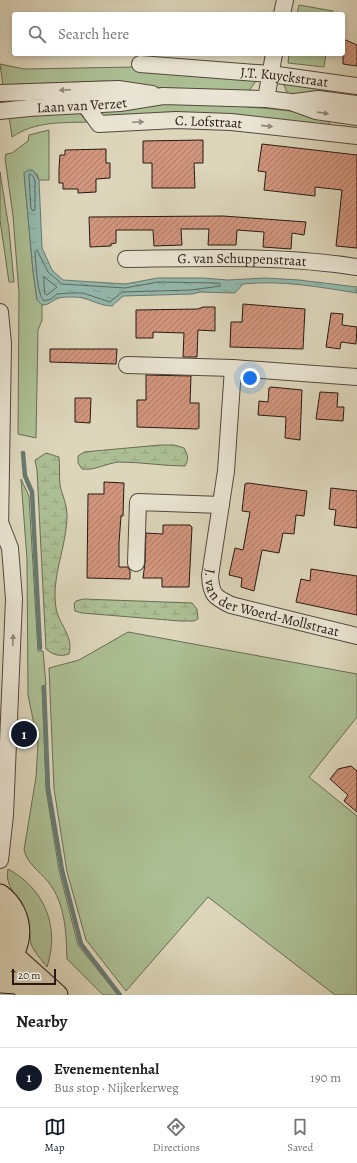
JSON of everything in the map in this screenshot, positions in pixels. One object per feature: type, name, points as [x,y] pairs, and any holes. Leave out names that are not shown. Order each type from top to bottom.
[{"type":"main road","points":[[0,896],[10,904],[19,923],[9,967]]},
{"type":"main road","points":[[0,911],[5,918],[7,930],[5,944],[9,967],[35,995]]},
{"type":"main road","points":[[9,967],[57,995]]},
{"type":"main road","points":[[9,967],[66,995]]},
{"type":"street","points":[[282,12],[285,0]]},
{"type":"street","points":[[266,99],[274,56]]},
{"type":"street","name":"J.T. Kuyckstraat","points":[[140,64],[270,74],[357,86]]},
{"type":"street","name":"Laan van Verzet","points":[[0,111],[29,108],[85,98],[118,89],[140,91],[163,96],[266,99],[291,102],[318,99],[357,104]]},
{"type":"street","name":"Laan van Verzet","points":[[0,94],[85,98]]},
{"type":"street","name":"C. Lofstraat","points":[[85,98],[99,124],[176,120],[231,122],[357,136]]},
{"type":"street","name":"Laan van Verzet","points":[[291,102],[316,112],[357,117]]},
{"type":"street","name":"G. van Schuppenstraat","points":[[126,259],[179,258],[310,260],[357,267]]},
{"type":"street","points":[[0,312],[3,344],[1,528],[10,548],[14,599],[6,666],[5,815],[0,860]]},
{"type":"street","points":[[127,365],[233,368],[357,377]]},
{"type":"street","name":"J. van der Woerd-Mollstraat","points":[[233,368],[226,471],[210,576],[211,590],[219,600],[230,605],[357,636]]},
{"type":"street","points":[[136,563],[138,502],[221,505]]},
{"type":"green space","points":[[299,5],[333,11],[333,12],[297,12]]},
{"type":"green space","points":[[289,56],[326,56],[324,67],[288,63]]},
{"type":"green space","points":[[0,64],[24,69],[135,67],[259,77],[248,92],[171,89],[105,81],[3,85]]},
{"type":"green space","points":[[282,81],[333,87],[332,96],[288,94]]},
{"type":"green space","points":[[162,104],[246,107],[288,111],[330,117],[329,127],[105,119],[96,109]]},
{"type":"green space","points":[[78,111],[87,122],[39,125],[12,137],[9,116]]},
{"type":"green space","points":[[49,130],[49,180],[39,180],[37,174],[24,173],[33,271],[37,300],[42,305],[42,320],[38,330],[36,438],[18,434],[19,293],[13,216],[5,158],[6,154],[12,153],[28,141],[29,135]]},
{"type":"green space","points":[[0,172],[9,229],[14,282],[9,282],[0,220]]},
{"type":"green space","points":[[174,445],[184,448],[188,457],[185,466],[119,462],[96,468],[82,469],[78,463],[78,456],[84,452]]},
{"type":"green space","points":[[46,453],[59,457],[60,485],[67,511],[65,538],[57,573],[55,596],[56,608],[70,642],[69,654],[63,655],[51,653],[46,649],[37,470],[35,460]]},
{"type":"green space","points":[[21,479],[29,496],[38,651],[43,651],[46,685],[42,686],[46,789],[59,870],[78,945],[118,995],[103,995],[67,959],[63,913],[57,895],[48,882],[29,861],[24,850],[36,777],[38,744],[28,695],[27,559]]},
{"type":"green space","points":[[83,599],[192,603],[197,609],[198,619],[194,621],[180,621],[82,613],[75,611],[74,604],[76,601]]},
{"type":"green space","points":[[128,632],[357,674],[357,717],[309,777],[357,816],[357,995],[335,995],[208,897],[126,991],[86,940],[67,872],[54,789],[49,668],[79,660]]},
{"type":"green space","points":[[8,869],[21,877],[32,887],[46,910],[52,938],[51,952],[47,967],[32,947],[28,920],[8,882]]},
{"type":"water","points":[[28,170],[33,170],[39,180],[42,248],[52,270],[63,280],[125,284],[158,278],[203,278],[228,280],[265,278],[299,280],[357,287],[357,293],[300,285],[258,283],[243,284],[235,293],[200,292],[192,294],[123,296],[112,306],[107,306],[77,297],[63,297],[42,305],[37,300],[33,271],[24,173]]},
{"type":"building","points":[[345,40],[357,45],[357,66],[343,64],[343,56],[345,56]]},
{"type":"building","points":[[203,140],[203,163],[194,163],[195,188],[152,188],[152,163],[143,163],[143,141]]},
{"type":"building","points":[[262,144],[357,155],[357,248],[336,246],[342,190],[315,187],[315,196],[264,190],[266,172],[258,171]]},
{"type":"building","points":[[106,149],[106,163],[110,163],[110,178],[96,179],[96,192],[78,193],[78,189],[63,189],[63,183],[59,183],[59,169],[60,155],[65,155],[65,150]]},
{"type":"building","points":[[223,216],[306,222],[304,235],[292,233],[291,249],[263,247],[264,232],[237,230],[236,245],[208,245],[209,229],[181,229],[182,245],[154,246],[153,230],[116,230],[116,243],[111,244],[111,246],[90,247],[89,217]]},
{"type":"building","points":[[243,304],[305,309],[303,349],[230,347],[231,322],[242,322]]},
{"type":"building","points":[[203,307],[215,307],[215,331],[198,330],[197,357],[183,357],[184,333],[153,332],[153,338],[136,338],[136,310],[198,309]]},
{"type":"building","points":[[331,313],[343,314],[342,325],[357,327],[356,344],[341,342],[340,349],[326,347]]},
{"type":"building","points":[[50,349],[117,349],[116,364],[50,362]]},
{"type":"building","points":[[146,375],[191,376],[190,403],[199,403],[199,428],[137,427],[137,400],[146,400]]},
{"type":"building","points":[[269,388],[302,390],[300,440],[285,438],[286,417],[258,415],[259,401],[268,402]]},
{"type":"building","points":[[320,392],[338,393],[337,407],[344,407],[343,421],[316,419]]},
{"type":"building","points":[[75,398],[91,398],[90,423],[75,422]]},
{"type":"building","points":[[104,482],[124,483],[123,516],[121,516],[119,543],[119,567],[128,567],[130,571],[130,579],[87,578],[88,494],[104,494]]},
{"type":"building","points":[[248,483],[307,491],[304,516],[296,515],[294,534],[283,533],[279,553],[262,550],[254,591],[241,587],[242,578],[229,575],[235,548],[243,550],[250,512],[242,511],[245,484]]},
{"type":"building","points":[[331,488],[357,491],[357,528],[334,525],[336,510],[329,509]]},
{"type":"building","points":[[163,525],[190,525],[192,527],[189,587],[162,587],[162,578],[143,578],[146,533],[163,534]]},
{"type":"building","points":[[311,569],[357,576],[357,615],[296,602],[301,579],[310,581]]},
{"type":"building","points":[[351,766],[357,771],[357,812],[344,801],[348,795],[330,779],[338,769]]},
{"type":"waterway","points":[[23,453],[25,476],[32,492],[40,648]]},
{"type":"waterway","points":[[44,687],[48,788],[62,870],[81,944],[120,995]]},
{"type":"place","name":"Evenementenhal","points":[[24,734]]}]
